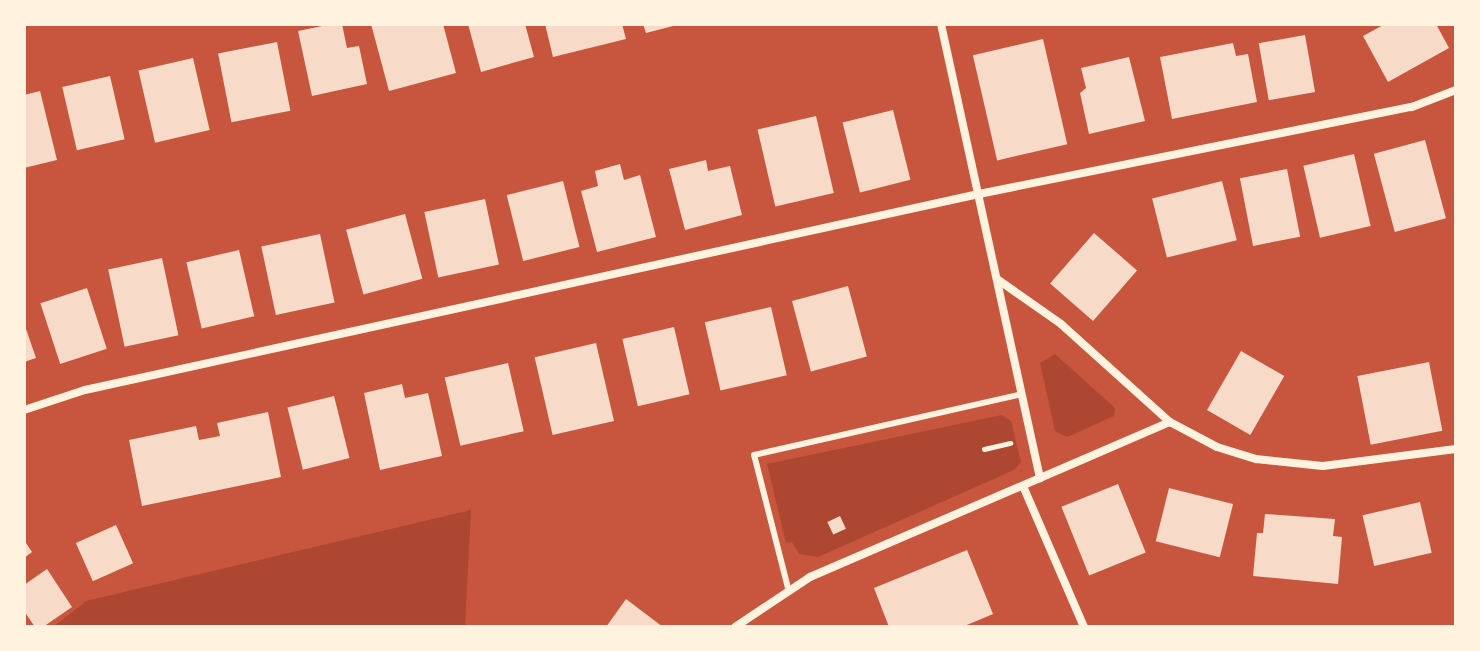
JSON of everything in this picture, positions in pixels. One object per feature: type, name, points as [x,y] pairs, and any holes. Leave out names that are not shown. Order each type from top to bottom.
[{"type":"street","points":[[941,24],[1040,478]]},
{"type":"street","points":[[24,410],[85,390],[979,194],[1412,107],[1456,90]]},
{"type":"street","points":[[997,279],[1061,324],[1170,422],[1256,459],[1323,466],[1456,449]]},
{"type":"street","points":[[735,627],[788,588],[1170,422]]},
{"type":"street","points":[[1023,486],[1084,627]]},
{"type":"lane","points":[[788,588],[754,455],[1022,394]]},
{"type":"shaded area","points":[[1055,354],[1115,408],[1114,416],[1067,437],[1055,431],[1040,363]]},
{"type":"shaded area","points":[[1002,415],[1011,421],[1021,462],[1014,470],[818,557],[799,554],[792,542],[786,543],[767,464]]},
{"type":"shaded area","points":[[471,510],[465,627],[53,627],[86,601]]},
{"type":"building","points":[[342,24],[347,48],[359,46],[367,84],[312,96],[298,31]]},
{"type":"building","points":[[371,24],[443,24],[456,73],[389,91]]},
{"type":"building","points":[[468,24],[525,24],[534,57],[481,72]]},
{"type":"building","points":[[545,24],[622,24],[626,39],[553,57]]},
{"type":"building","points":[[643,24],[676,24],[677,25],[646,33]]},
{"type":"building","points":[[1385,24],[1436,24],[1449,48],[1388,82],[1363,36]]},
{"type":"building","points":[[1305,35],[1315,92],[1269,100],[1259,43]]},
{"type":"building","points":[[1043,39],[1067,144],[997,160],[973,55]]},
{"type":"building","points":[[277,42],[290,111],[231,122],[218,53]]},
{"type":"building","points":[[1233,43],[1236,56],[1248,54],[1257,102],[1172,119],[1160,57]]},
{"type":"building","points":[[1129,57],[1145,121],[1089,134],[1080,93],[1086,88],[1081,68]]},
{"type":"building","points":[[193,58],[210,130],[155,143],[138,71]]},
{"type":"building","points":[[110,76],[125,139],[77,150],[62,87]]},
{"type":"building","points":[[40,91],[57,160],[24,168],[24,95]]},
{"type":"building","points":[[893,110],[910,180],[860,192],[843,123]]},
{"type":"building","points":[[816,116],[834,193],[775,206],[758,129]]},
{"type":"building","points":[[1425,140],[1446,218],[1395,232],[1374,154]]},
{"type":"building","points":[[1354,154],[1371,226],[1320,238],[1303,166]]},
{"type":"building","points":[[706,160],[708,171],[730,166],[742,215],[685,230],[669,169]]},
{"type":"building","points":[[620,164],[624,180],[640,175],[656,237],[597,252],[581,191],[598,186],[595,171]]},
{"type":"building","points":[[1287,169],[1300,237],[1253,246],[1240,178]]},
{"type":"building","points":[[563,181],[579,247],[523,261],[507,195]]},
{"type":"building","points":[[1222,181],[1237,240],[1167,258],[1152,198]]},
{"type":"building","points":[[485,199],[499,265],[438,277],[424,212]]},
{"type":"building","points":[[405,214],[422,279],[363,295],[346,230]]},
{"type":"building","points":[[1094,233],[1137,270],[1093,321],[1050,284]]},
{"type":"building","points":[[320,234],[335,302],[276,315],[261,246]]},
{"type":"building","points":[[239,250],[254,316],[202,328],[186,262]]},
{"type":"building","points":[[162,258],[178,335],[125,347],[108,269]]},
{"type":"building","points":[[848,286],[867,357],[811,372],[792,301]]},
{"type":"building","points":[[87,288],[107,349],[60,364],[40,303]]},
{"type":"building","points":[[771,307],[787,375],[720,391],[705,322]]},
{"type":"building","points":[[24,323],[36,358],[24,362]]},
{"type":"building","points":[[674,327],[690,394],[638,406],[622,339]]},
{"type":"building","points":[[596,343],[614,421],[553,435],[535,357]]},
{"type":"building","points":[[1241,351],[1284,376],[1250,435],[1207,410]]},
{"type":"building","points":[[1429,362],[1442,431],[1371,445],[1357,376]]},
{"type":"building","points":[[508,363],[524,431],[460,446],[445,378]]},
{"type":"building","points":[[402,384],[405,398],[428,393],[442,456],[380,470],[364,393]]},
{"type":"building","points":[[334,396],[349,458],[303,470],[287,408]]},
{"type":"building","points":[[268,412],[281,477],[142,506],[129,440],[196,426],[199,440],[220,436],[217,423]]},
{"type":"building","points":[[1118,484],[1146,553],[1089,575],[1061,507]]},
{"type":"building","points":[[1169,488],[1233,504],[1220,557],[1156,541]]},
{"type":"building","points":[[1420,502],[1432,553],[1374,566],[1363,515]]},
{"type":"building","points":[[1265,514],[1335,519],[1333,536],[1342,537],[1338,584],[1253,576],[1257,533],[1263,533]]},
{"type":"building","points":[[840,516],[846,529],[833,535],[827,522]]},
{"type":"building","points":[[116,525],[133,563],[93,581],[76,543]]},
{"type":"building","points":[[24,540],[32,552],[24,558]]},
{"type":"building","points":[[967,550],[993,614],[962,627],[889,627],[874,588]]},
{"type":"building","points":[[47,569],[72,607],[43,627],[35,627],[24,611],[24,585]]},
{"type":"building","points":[[626,599],[663,627],[606,627]]}]
